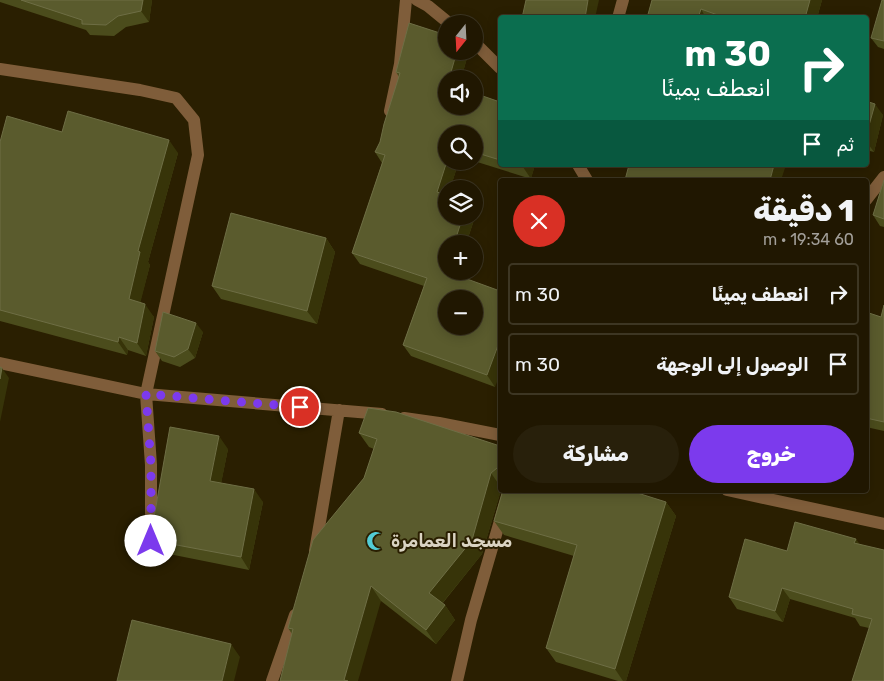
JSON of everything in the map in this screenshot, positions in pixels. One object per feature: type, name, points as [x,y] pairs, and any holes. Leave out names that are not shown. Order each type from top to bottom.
[{"type":"street","points":[[387,123],[400,64],[406,0]]},
{"type":"street","points":[[417,0],[439,15]]},
{"type":"street","points":[[619,15],[623,0]]},
{"type":"street","points":[[483,51],[498,66]]},
{"type":"street","points":[[0,69],[140,90],[176,98],[194,120],[198,154],[146,394],[151,465],[151,560]]},
{"type":"street","points":[[869,196],[884,177]]},
{"type":"street","points":[[0,363],[146,394],[373,413],[498,435]]},
{"type":"street","points":[[312,566],[339,410]]},
{"type":"street","points":[[457,681],[471,620],[508,493]]},
{"type":"street","points":[[741,493],[884,524]]},
{"type":"street","points":[[272,681],[299,602]]},
{"type":"building","points":[[21,0],[143,0],[141,11],[118,16],[106,25],[82,24],[82,20]]},
{"type":"building","points":[[526,0],[588,0],[586,15],[523,15]]},
{"type":"building","points":[[652,0],[810,0],[806,15],[718,15],[701,9],[699,15],[648,15]]},
{"type":"building","points":[[882,0],[884,0],[884,41],[871,38]]},
{"type":"building","points":[[409,23],[438,32],[438,60],[454,60],[452,70],[438,70],[438,115],[483,115],[483,96],[498,101],[498,159],[483,155],[483,125],[438,125],[438,170],[444,170],[441,180],[438,180],[438,225],[460,225],[457,235],[438,235],[438,280],[470,280],[498,290],[498,345],[487,375],[403,345],[427,278],[352,253],[385,155],[375,152],[380,142],[400,73],[396,72]]},
{"type":"building","points":[[869,102],[875,104],[869,125]]},
{"type":"building","points":[[68,111],[169,140],[138,251],[140,252],[129,299],[145,304],[137,343],[119,337],[118,342],[0,310],[0,142],[7,116],[62,132]]},
{"type":"building","points":[[628,167],[773,167],[771,178],[626,178]]},
{"type":"building","points":[[884,180],[884,219],[873,215]]},
{"type":"building","points":[[231,213],[326,238],[307,311],[212,286]]},
{"type":"building","points":[[884,305],[884,422],[869,419],[869,313],[881,317]]},
{"type":"building","points":[[163,312],[196,323],[188,349],[174,357],[155,351]]},
{"type":"building","points":[[368,408],[396,412],[498,445],[498,468],[491,473],[472,540],[429,593],[445,605],[426,630],[371,586],[344,680],[348,681],[280,681],[293,629],[288,628],[313,540],[364,478],[377,439],[359,433]]},
{"type":"building","points":[[170,427],[219,436],[210,481],[254,489],[241,557],[150,540]]},
{"type":"building","points":[[502,493],[638,493],[666,502],[615,669],[546,648],[577,545],[494,521]]},
{"type":"building","points":[[795,522],[856,539],[854,543],[884,550],[884,681],[852,681],[872,619],[852,614],[853,609],[782,588],[775,611],[729,597],[745,539],[787,551]]},
{"type":"building","points":[[132,620],[231,644],[222,681],[117,681]]},
{"type":"place","name":"مسجد العمامرة","points":[[376,541]]},
{"type":"route","points":[[151,541],[151,465],[146,394],[300,407]]}]
